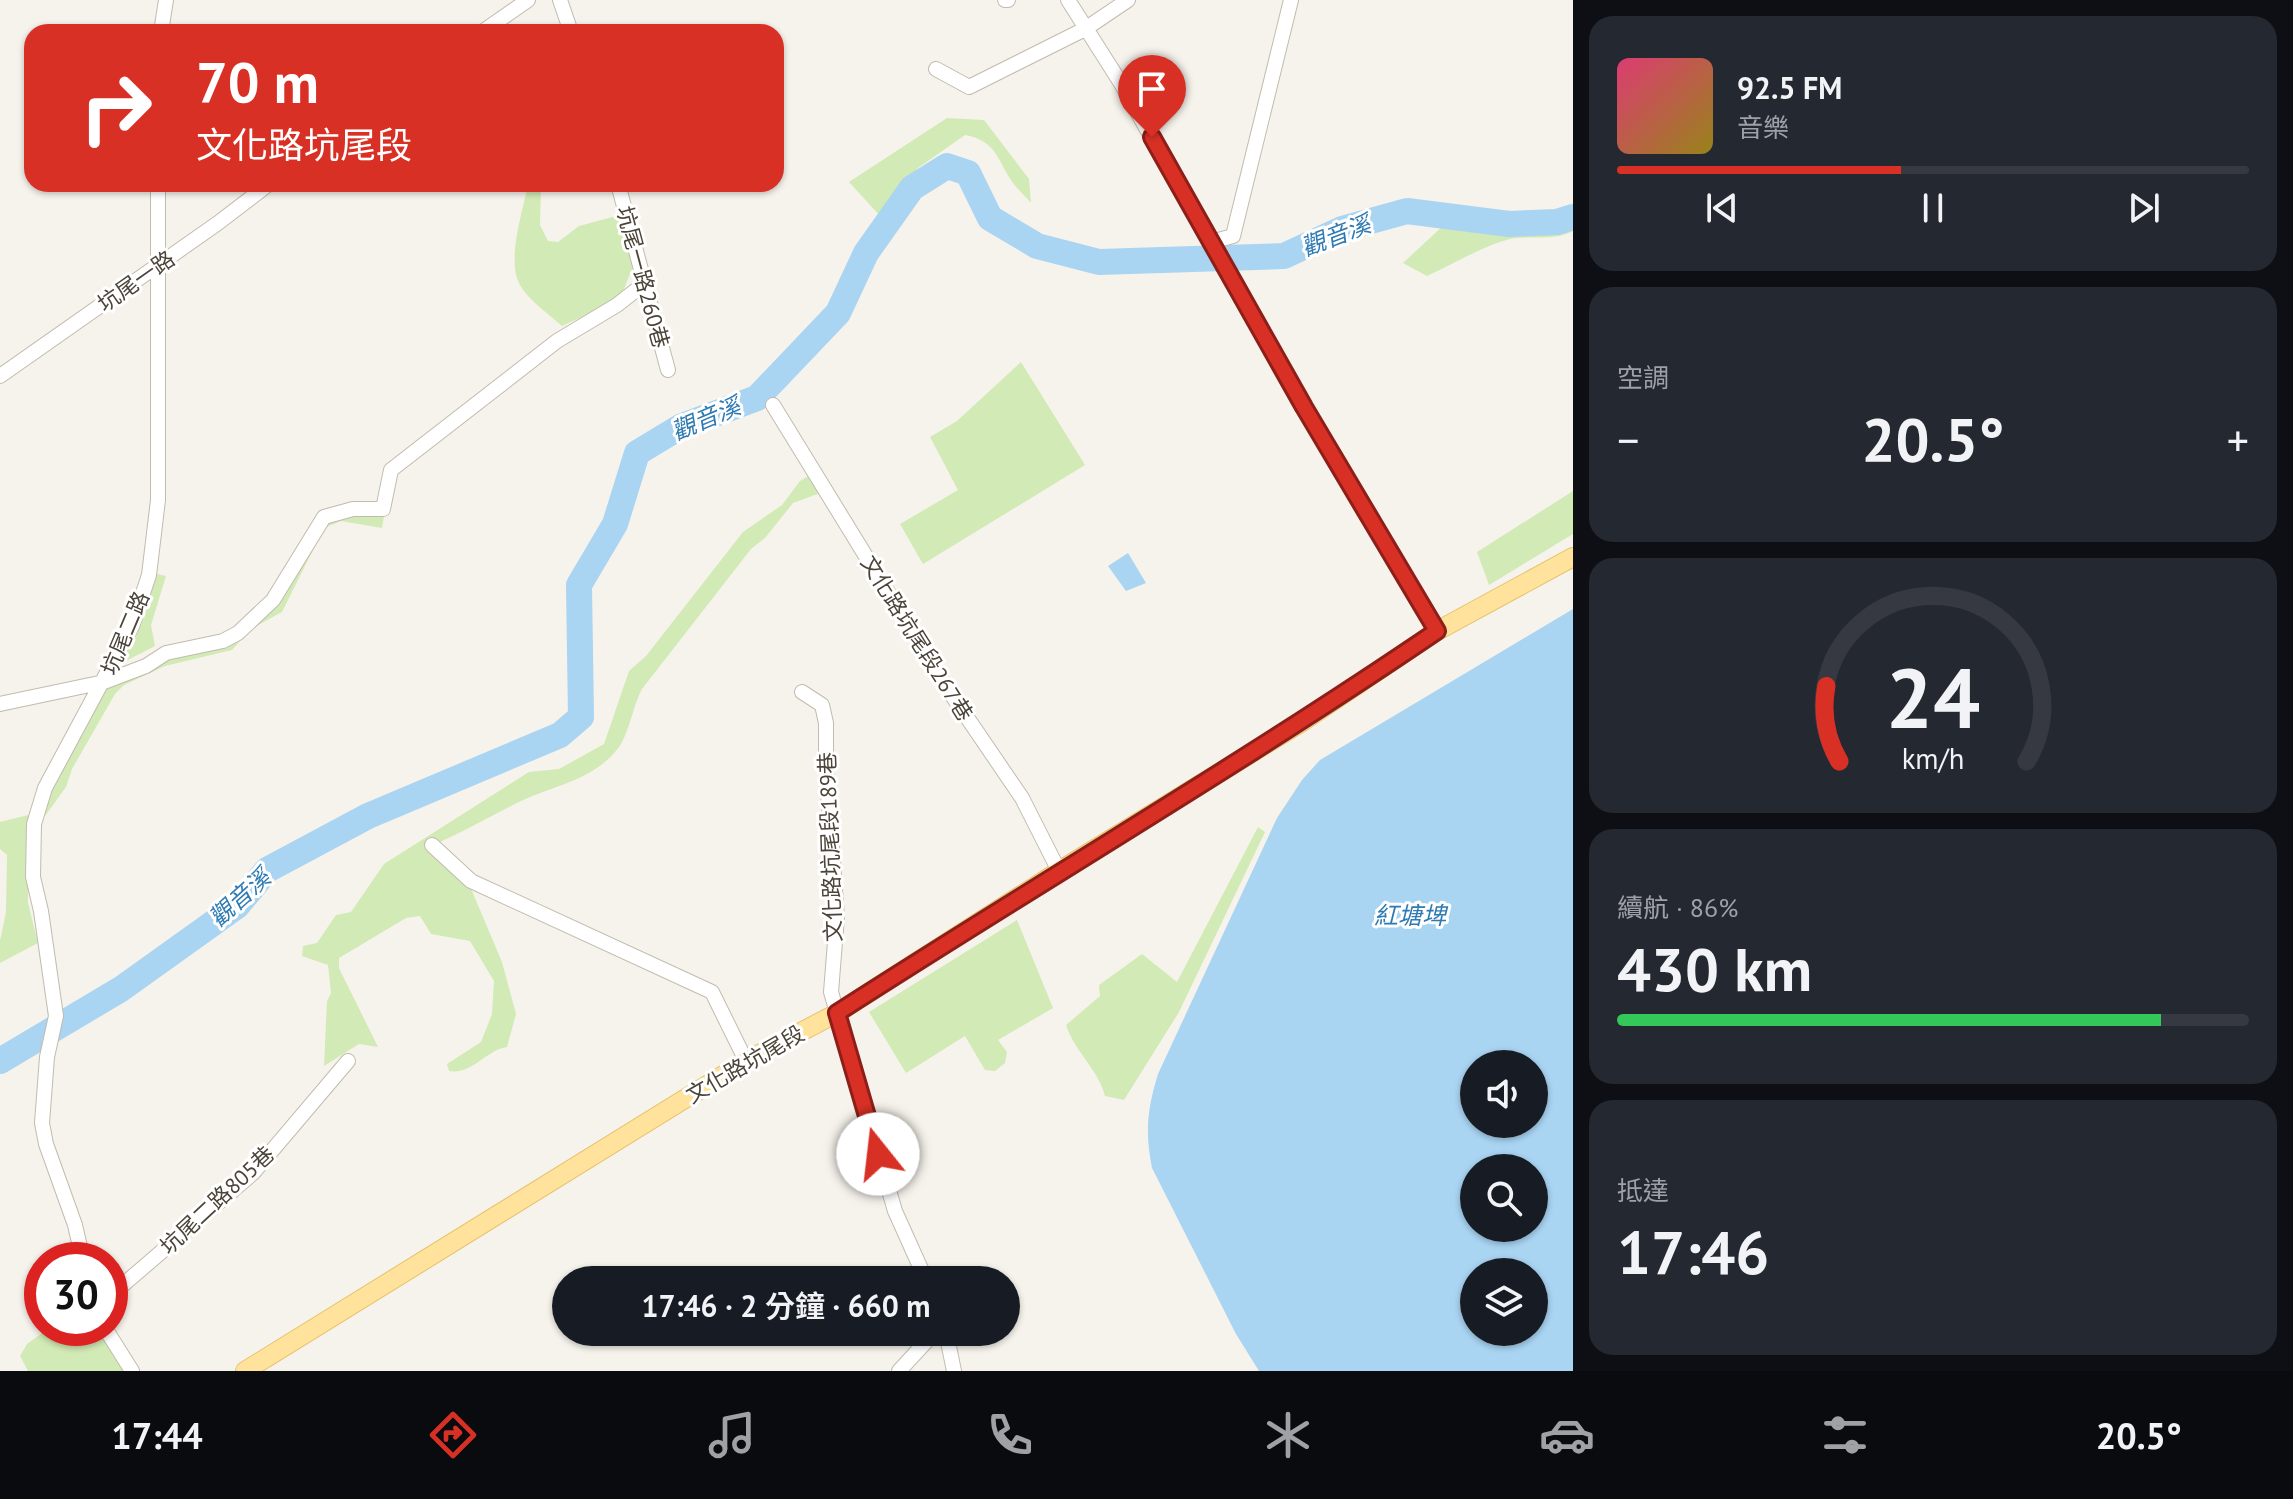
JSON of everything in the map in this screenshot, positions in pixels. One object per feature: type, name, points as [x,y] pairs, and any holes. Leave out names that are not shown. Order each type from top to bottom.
[{"type":"main road","name":"文化路坑尾段","points":[[245,1371],[746,1061],[837,1013],[1059,871],[1302,722],[1437,631],[1573,557]]},
{"type":"street","points":[[162,24],[166,0]]},
{"type":"street","points":[[494,24],[528,0]]},
{"type":"street","points":[[560,0],[568,24]]},
{"type":"street","points":[[1068,0],[1122,85],[1304,407],[1437,631]]},
{"type":"street","points":[[936,69],[969,87],[1085,29],[1128,0]]},
{"type":"street","points":[[1212,243],[1233,236],[1291,0]]},
{"type":"street","name":"坑尾二路","points":[[79,1242],[42,1123],[47,1057],[56,1016],[33,877],[34,824],[45,788],[132,626],[149,575],[158,500],[158,192]]},
{"type":"street","name":"坑尾一路","points":[[0,376],[258,192]]},
{"type":"street","name":"坑尾一路260巷","points":[[620,192],[668,370]]},
{"type":"street","points":[[0,704],[104,682],[146,666],[166,653],[223,641],[238,633],[273,600],[324,517],[353,509],[383,509],[391,470],[557,341],[617,305],[645,283]]},
{"type":"street","name":"文化路坑尾段267巷","points":[[773,405],[945,685],[1022,798],[1059,871]]},
{"type":"street","name":"文化路坑尾段189巷","points":[[802,692],[822,705],[826,723],[837,917],[831,992],[895,1211],[920,1266]]},
{"type":"street","points":[[432,845],[471,881],[712,992],[746,1061]]},
{"type":"street","name":"坑尾二路805巷","points":[[128,1281],[253,1173],[348,1061]]},
{"type":"street","points":[[116,1346],[132,1371]]},
{"type":"street","points":[[899,1371],[922,1346]]},
{"type":"street","points":[[949,1346],[954,1371]]},
{"type":"green space","points":[[947,118],[984,120],[1029,179],[1031,203],[1013,183],[990,147],[965,135],[918,168],[882,218],[849,182]]},
{"type":"green space","points":[[526,192],[541,192],[540,225],[548,241],[558,242],[579,226],[620,215],[634,264],[620,299],[562,326],[533,301],[516,275],[515,250]]},
{"type":"green space","points":[[1573,217],[1573,231],[1565,235],[1503,241],[1427,276],[1403,263],[1445,224],[1511,230]]},
{"type":"green space","points":[[1021,362],[1085,465],[923,564],[900,524],[958,490],[930,437],[957,421]]},
{"type":"green space","points":[[808,476],[823,492],[793,503],[765,538],[751,549],[642,689],[622,741],[609,758],[585,775],[517,803],[440,842],[469,884],[502,962],[516,1014],[507,1047],[465,1069],[449,1071],[447,1064],[481,1042],[492,1014],[494,981],[470,941],[431,934],[420,916],[406,918],[339,958],[339,968],[378,1047],[359,1044],[324,1066],[327,1001],[331,993],[328,965],[302,956],[303,946],[317,943],[336,915],[351,912],[384,864],[529,772],[559,769],[604,744],[629,671],[646,656],[743,532],[782,505],[800,481]]},
{"type":"green space","points":[[1573,491],[1573,534],[1489,585],[1477,552]]},
{"type":"green space","points":[[330,515],[384,516],[382,528],[341,521],[324,528],[282,612],[251,629],[232,650],[165,666],[124,685],[115,694],[72,769],[66,787],[45,816],[49,791],[57,774],[110,682],[192,650],[229,641],[274,600]]},
{"type":"green space","points":[[157,574],[166,576],[151,625],[155,646],[122,663]]},
{"type":"green space","points":[[28,815],[28,903],[38,943],[0,963],[0,941],[6,912],[7,855],[0,849],[0,822]]},
{"type":"green space","points":[[1258,827],[1265,832],[1179,1012],[1124,1100],[1105,1096],[1066,1025],[1100,996],[1099,985],[1142,954],[1177,982]]},
{"type":"green space","points":[[1017,920],[1053,1008],[998,1040],[1007,1052],[1005,1063],[995,1071],[985,1070],[965,1036],[906,1073],[869,1012]]},
{"type":"green space","points":[[26,1346],[121,1346],[137,1371],[28,1371],[20,1356]]},
{"type":"water","points":[[1128,553],[1146,583],[1126,591],[1108,566]]},
{"type":"water","name":"紅塘埤","points":[[1573,609],[1573,1371],[1259,1371],[1236,1334],[1152,1168],[1148,1121],[1158,1074],[1277,818],[1302,780],[1320,760]]},
{"type":"waterway","name":"觀音溪","points":[[0,1061],[121,989],[237,906],[267,870],[368,816],[560,735],[581,717],[579,585],[615,524],[637,453],[680,427],[757,398],[838,313],[866,253],[912,188],[947,166],[968,173],[990,218],[1037,246],[1099,262],[1284,256],[1342,229],[1407,211],[1509,224],[1557,222],[1573,217]]},
{"type":"route","points":[[878,1154],[837,1013],[1059,871],[1302,722],[1437,631],[1304,407],[1152,137]]}]
